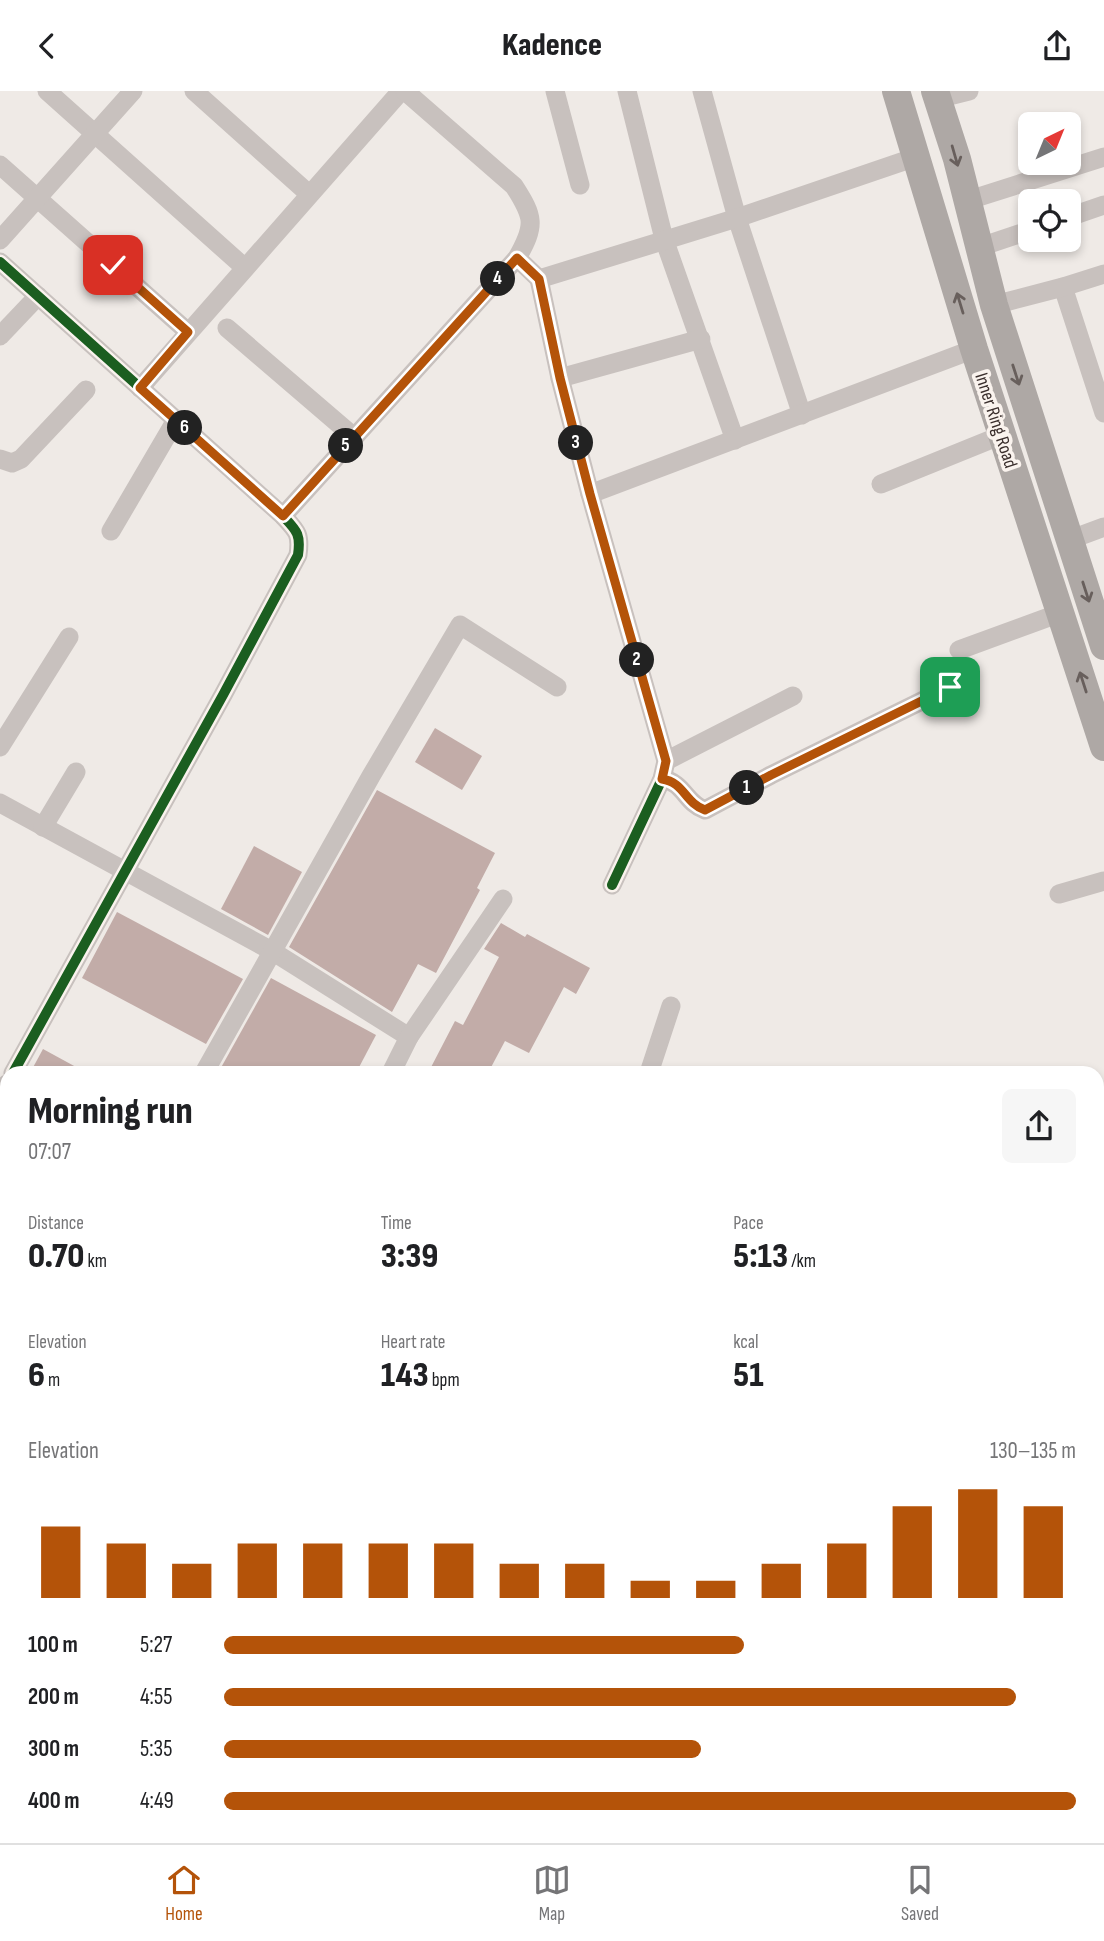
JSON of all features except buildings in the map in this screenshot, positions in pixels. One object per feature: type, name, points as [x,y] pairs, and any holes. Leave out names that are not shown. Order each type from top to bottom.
[{"type":"highway","name":"Inner Ring Road","points":[[896,91],[974,349],[1104,747]]},
{"type":"highway","name":"Inner Ring Road","points":[[936,95],[957,159],[994,305],[1104,646]]},
{"type":"street","points":[[47,91],[245,268]]},
{"type":"street","points":[[0,240],[133,91]]},
{"type":"street","points":[[194,91],[309,194]]},
{"type":"street","points":[[140,388],[403,91],[514,186],[527,206],[531,221],[530,234],[517,258],[283,516]]},
{"type":"street","points":[[555,91],[580,185]]},
{"type":"street","points":[[627,91],[664,239],[735,440]]},
{"type":"street","points":[[702,91],[737,218],[802,415]]},
{"type":"street","points":[[936,95],[969,91]]},
{"type":"street","points":[[966,201],[1104,156]]},
{"type":"street","points":[[539,279],[737,218],[916,157]]},
{"type":"street","points":[[0,165],[188,332]]},
{"type":"street","points":[[1081,213],[1104,205]]},
{"type":"street","points":[[980,247],[1018,234]]},
{"type":"street","points":[[517,258],[539,279],[560,378],[664,770],[697,807],[705,810],[950,687]]},
{"type":"street","points":[[0,262],[283,516],[297,530],[300,540],[298,555],[17,1066]]},
{"type":"street","points":[[994,305],[1063,288],[1104,274]]},
{"type":"street","points":[[1063,288],[1104,413]]},
{"type":"street","points":[[0,337],[38,296]]},
{"type":"street","points":[[227,328],[354,437]]},
{"type":"street","points":[[560,378],[701,338]]},
{"type":"street","points":[[590,494],[974,349]]},
{"type":"street","points":[[0,460],[12,463],[21,459],[86,390]]},
{"type":"street","points":[[111,531],[176,420]]},
{"type":"street","points":[[881,484],[1002,435]]},
{"type":"street","points":[[1069,540],[1104,527]]},
{"type":"street","points":[[959,650],[1060,613]]},
{"type":"street","points":[[209,1066],[371,776],[460,625],[557,687]]},
{"type":"street","points":[[0,747],[69,637]]},
{"type":"street","points":[[612,885],[664,770],[793,696]]},
{"type":"street","points":[[43,827],[76,772]]},
{"type":"street","points":[[0,803],[272,951],[409,1037]]},
{"type":"street","points":[[1059,894],[1104,881]]},
{"type":"street","points":[[394,1066],[409,1037],[503,899]]},
{"type":"street","points":[[651,1066],[671,1006]]},
{"type":"cycle path","points":[[517,258],[539,279],[560,378],[590,494],[666,761],[662,779],[612,885]]},
{"type":"cycle path","points":[[0,262],[283,516],[295,529],[299,542],[298,555],[223,695],[17,1066]]},
{"type":"route","points":[[113,265],[188,332],[140,388],[283,516],[517,258],[539,279],[560,378],[590,494],[666,761],[662,779],[679,785],[697,807],[705,810],[950,687]]}]
